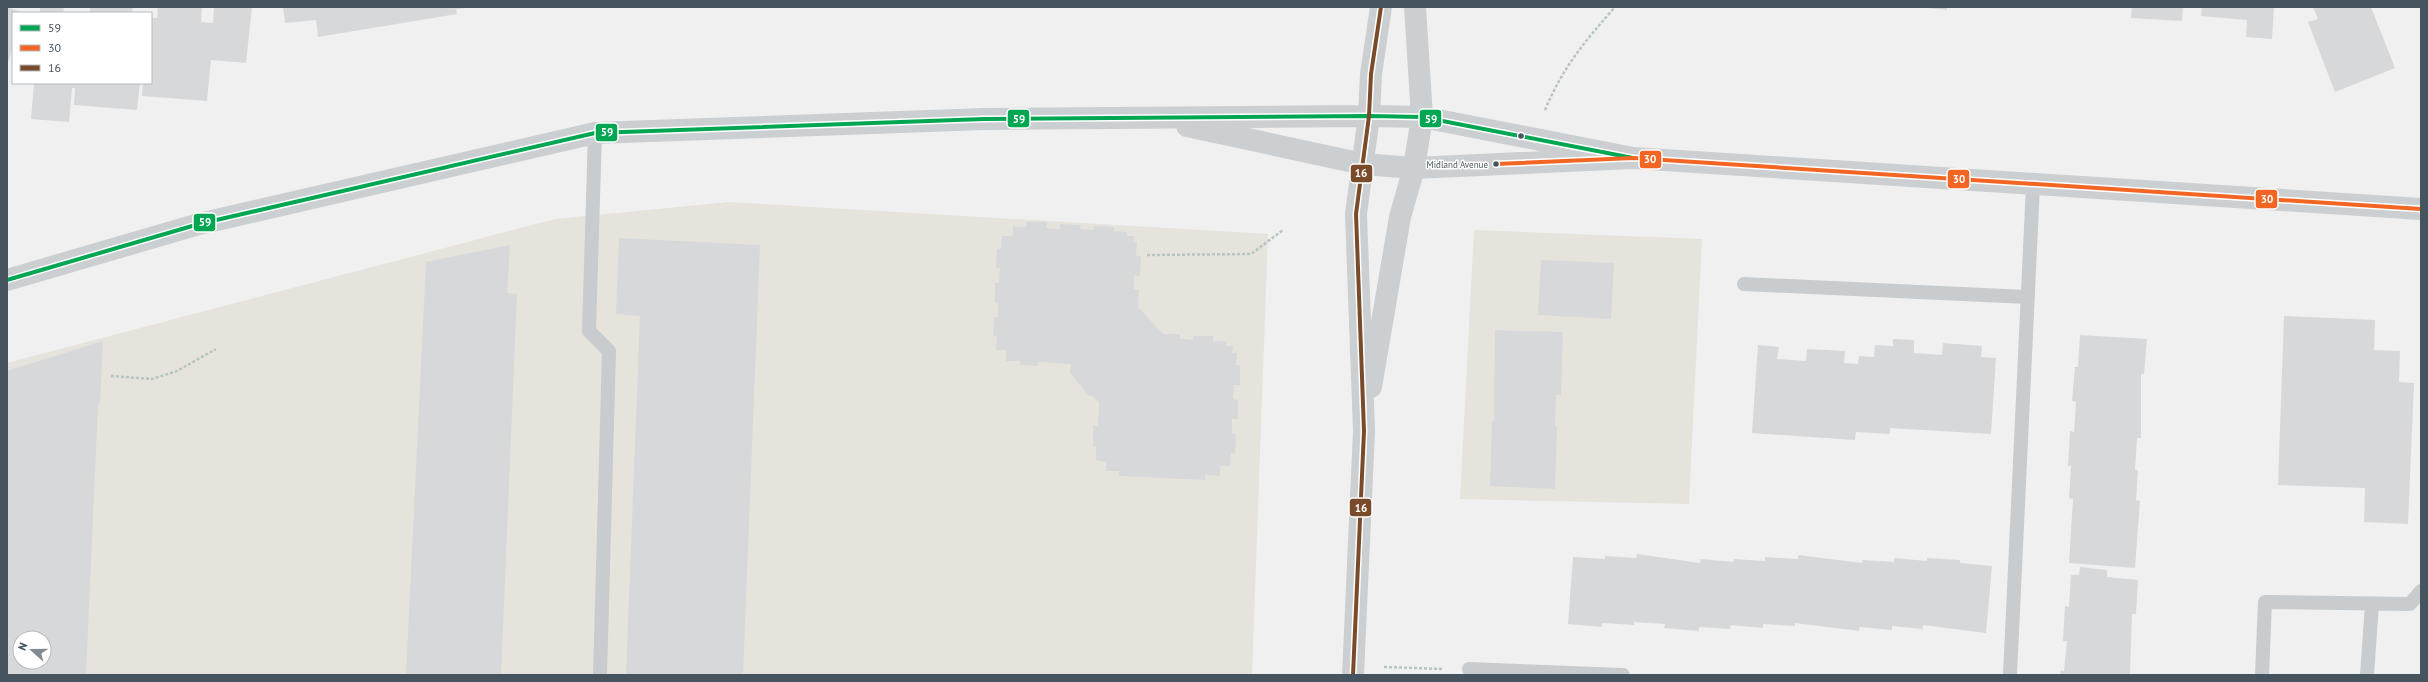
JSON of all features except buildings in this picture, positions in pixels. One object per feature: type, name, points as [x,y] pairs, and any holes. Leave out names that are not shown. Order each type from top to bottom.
[{"type":"main road","points":[[1353,670],[1364,431],[1356,214],[1369,116],[1371,74],[1381,7]]},
{"type":"main road","points":[[1364,431],[1400,217],[1414,168],[1422,117],[1415,7]]},
{"type":"main road","points":[[7,280],[199,224],[595,134],[976,119],[1369,116],[1422,117],[1633,158]]},
{"type":"main road","points":[[1147,118],[1363,164],[1414,168],[1633,158],[2421,209]]},
{"type":"lane","points":[[595,134],[589,331],[609,351],[600,675]]},
{"type":"lane","points":[[2010,675],[2033,185]]},
{"type":"lane","points":[[1744,284],[2027,297]]},
{"type":"lane","points":[[2262,675],[2265,602],[2410,604],[2421,591]]},
{"type":"lane","points":[[2367,675],[2372,604]]},
{"type":"lane","points":[[1469,669],[1623,675]]},
{"type":"path","points":[[1554,89],[1579,47],[1615,7]]},
{"type":"path","points":[[1148,255],[1251,254],[1283,230]]},
{"type":"path","points":[[111,376],[152,380],[177,370],[216,349]]},
{"type":"path","points":[[1353,670],[1469,669]]},
{"type":"shaded area","points":[[729,202],[1268,234],[1252,675],[7,675],[7,363],[555,219]]},
{"type":"shaded area","points":[[1474,230],[1702,239],[1689,504],[1460,499]]},
{"type":"transit line","name":"16","points":[[1353,675],[1364,431],[1356,214],[1369,116],[1371,74],[1381,7]]},
{"type":"transit line","name":"59","points":[[7,280],[199,224],[595,133],[984,119],[1369,116],[1422,117],[1633,158]]},
{"type":"transit line","name":"30","points":[[1496,164],[1633,158],[2421,209]]},
{"type":"place","name":"Midland Avenue","points":[[1496,164]]}]
